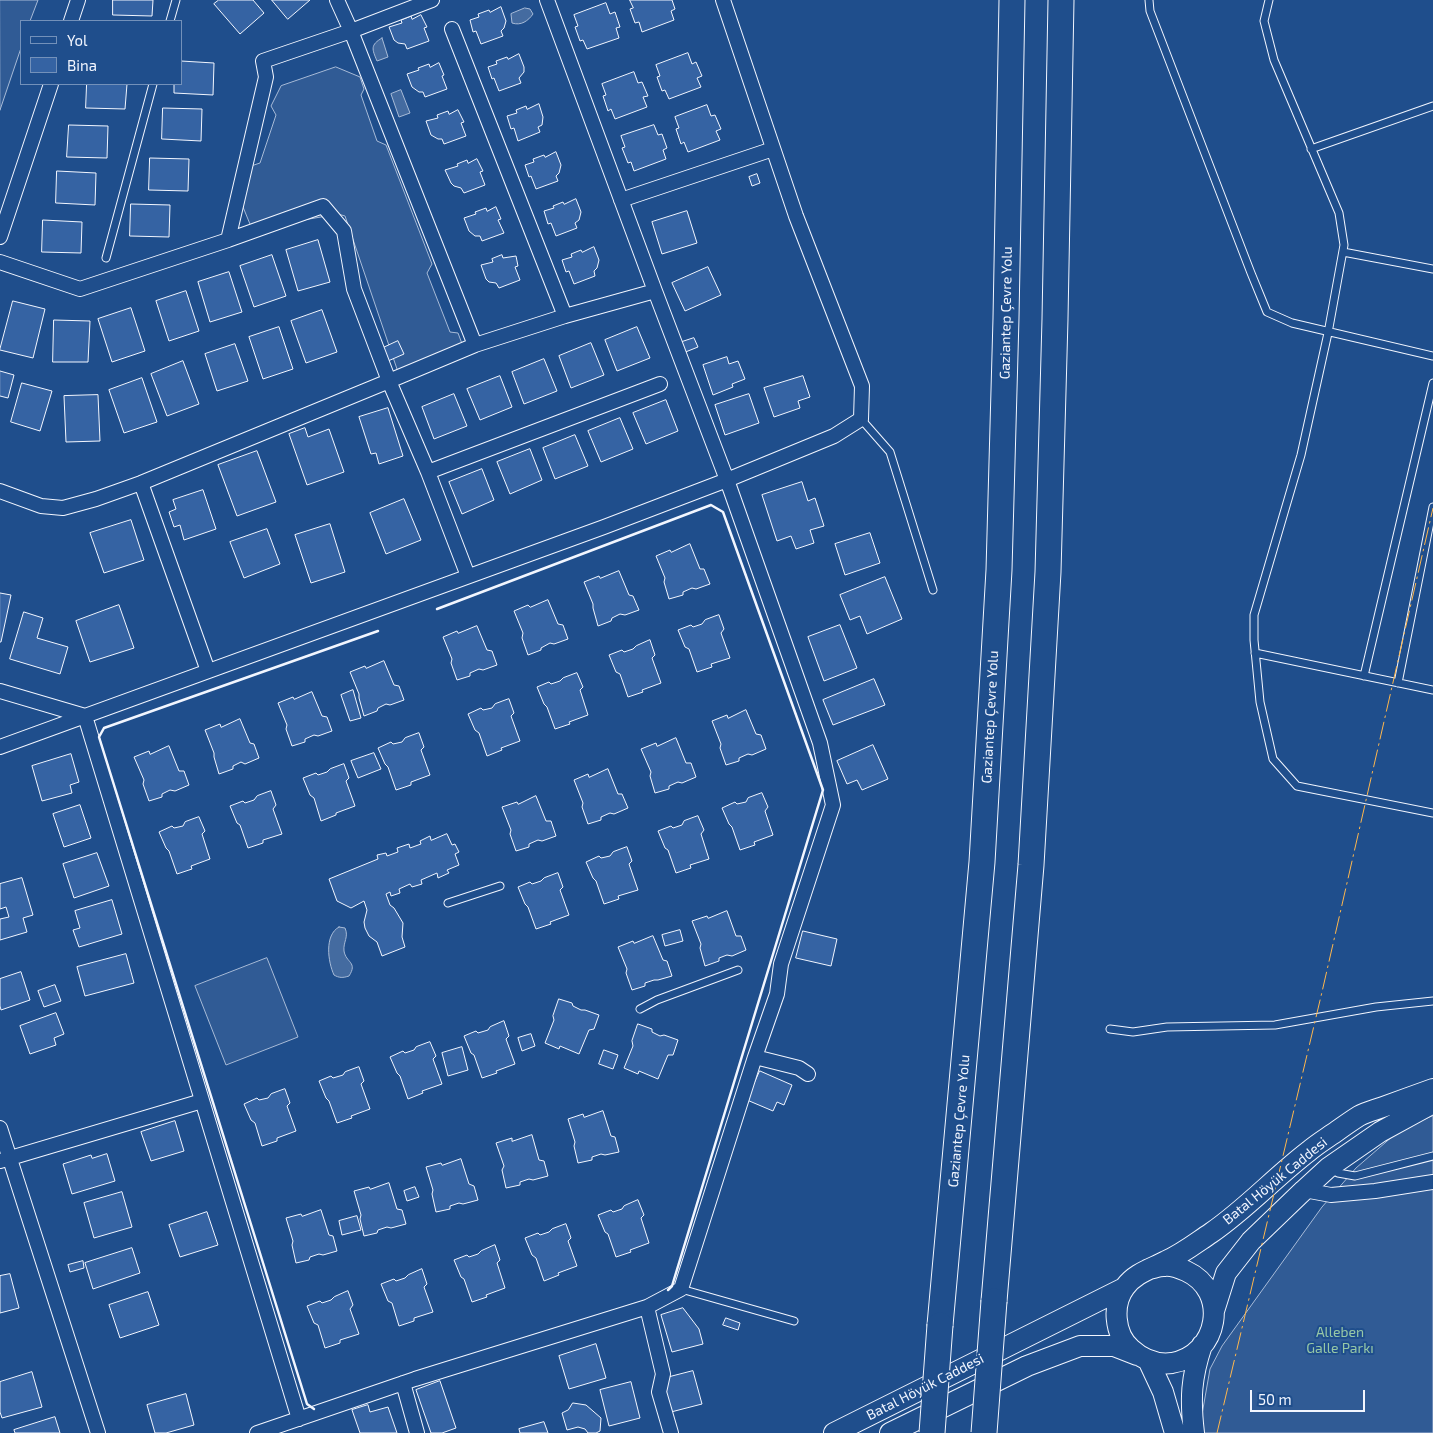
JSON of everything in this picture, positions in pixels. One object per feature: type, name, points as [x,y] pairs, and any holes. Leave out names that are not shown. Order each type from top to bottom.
[{"type":"highway","name":"Gaziantep Çevre Yolu","points":[[932,1433],[982,862],[998,579],[1006,318],[1012,0]]},
{"type":"highway","points":[[984,1433],[1031,865],[1048,581],[1061,0]]},
{"type":"main road","name":"Batal Höyük Caddesi","points":[[834,1433],[1124,1288],[1135,1276],[1149,1268],[1166,1262],[1213,1232],[1247,1205],[1309,1150],[1359,1116],[1433,1089]]},
{"type":"main road","name":"Batal Höyük Caddesi","points":[[890,1433],[1027,1366],[1080,1346],[1114,1346],[1155,1362],[1171,1363],[1186,1359],[1208,1339],[1213,1325],[1214,1311],[1226,1274],[1251,1241],[1328,1168],[1380,1132],[1433,1104]]},
{"type":"main road","points":[[1149,1268],[1165,1266],[1179,1268],[1192,1274],[1203,1284],[1211,1296],[1214,1311]]},
{"type":"main road","points":[[1124,1288],[1118,1302],[1116,1318],[1120,1333],[1128,1347],[1144,1358],[1163,1392],[1175,1433]]},
{"type":"main road","points":[[1194,1433],[1191,1399],[1192,1379],[1202,1346]]},
{"type":"street","points":[[71,20],[78,0]]},
{"type":"street","points":[[337,0],[475,344]]},
{"type":"street","points":[[228,240],[266,77],[263,61],[432,0]]},
{"type":"street","points":[[257,1433],[402,1383],[647,1307],[681,1289],[777,994],[781,964],[833,805],[820,742],[727,480],[547,0]]},
{"type":"street","points":[[0,747],[727,480],[834,436],[861,419],[862,386],[796,216],[722,0]]},
{"type":"street","points":[[452,29],[565,316]]},
{"type":"street","points":[[0,237],[51,85]]},
{"type":"street","points":[[622,200],[773,149]]},
{"type":"street","points":[[0,262],[80,289],[323,206],[344,231],[354,289],[468,576]]},
{"type":"street","points":[[0,491],[41,506],[63,508],[96,499],[141,483],[475,344],[655,291]]},
{"type":"street","points":[[428,472],[660,384]]},
{"type":"street","points":[[141,483],[208,672]]},
{"type":"street","points":[[0,691],[85,716]]},
{"type":"street","points":[[85,716],[299,1419]]},
{"type":"street","points":[[755,1057],[799,1068],[808,1074]]},
{"type":"street","points":[[5,1160],[202,1101]]},
{"type":"street","points":[[0,1128],[5,1160],[98,1433]]},
{"type":"street","points":[[1304,1190],[1331,1195],[1375,1191],[1433,1182]]},
{"type":"street","points":[[647,1307],[663,1374],[659,1392],[671,1433]]},
{"type":"street","points":[[402,1383],[417,1433]]},
{"type":"lane","points":[[170,20],[176,0]]},
{"type":"lane","points":[[1149,0],[1150,11],[1250,273],[1267,312],[1292,323],[1328,333],[1433,356]]},
{"type":"lane","points":[[1270,0],[1264,21],[1274,60],[1339,212],[1344,245],[1328,333],[1301,455],[1254,615],[1255,653],[1260,702],[1273,759],[1297,786],[1433,812]]},
{"type":"lane","points":[[106,258],[153,85]]},
{"type":"lane","points":[[1312,149],[1433,106]]},
{"type":"lane","points":[[1343,252],[1433,269]]},
{"type":"lane","points":[[1364,676],[1433,383]]},
{"type":"lane","points":[[861,419],[890,452],[933,590]]},
{"type":"lane","points":[[1398,683],[1433,507]]},
{"type":"lane","points":[[1255,653],[1433,690]]},
{"type":"lane","points":[[448,903],[500,886]]},
{"type":"lane","points":[[640,1009],[657,1000],[738,970]]},
{"type":"lane","points":[[1110,1030],[1133,1032],[1167,1027],[1275,1025],[1376,1007],[1433,1001]]},
{"type":"lane","points":[[1328,1168],[1338,1173],[1355,1176],[1433,1156]]},
{"type":"lane","points":[[681,1289],[794,1321]]},
{"type":"shaded area","points":[[0,0],[38,0],[30,20],[20,20],[20,51],[0,110]]},
{"type":"shaded area","points":[[525,8],[530,9],[533,14],[531,17],[521,23],[512,23],[511,14]]},
{"type":"shaded area","points":[[382,38],[388,57],[377,61],[373,48],[375,43]]},
{"type":"shaded area","points":[[336,67],[360,77],[364,89],[361,95],[377,141],[386,145],[432,264],[427,273],[450,332],[458,333],[464,349],[398,372],[345,216],[338,214],[252,229],[243,207],[251,166],[260,163],[276,115],[271,106],[281,86]]},
{"type":"shaded area","points":[[401,90],[410,113],[399,117],[391,94]]},
{"type":"shaded area","points":[[339,927],[345,928],[344,951],[352,965],[349,976],[343,977],[334,975],[329,956],[331,936]]},
{"type":"shaded area","points":[[267,958],[298,1037],[226,1065],[195,986]]},
{"type":"shaded area","name":"Alleben Galle Parkı","points":[[1433,1116],[1433,1433],[1202,1433],[1201,1420],[1210,1369],[1222,1346],[1322,1207],[1356,1168],[1401,1129]]},
{"type":"building","points":[[113,0],[153,0],[152,16],[113,15]]},
{"type":"building","points":[[219,0],[253,0],[264,13],[240,34],[214,4]]},
{"type":"building","points":[[272,0],[310,0],[288,19]]},
{"type":"building","points":[[630,0],[672,0],[675,9],[671,11],[674,20],[642,32],[639,22],[635,23],[630,9],[633,8]]},
{"type":"building","points":[[606,3],[610,14],[615,12],[620,27],[616,28],[619,38],[587,49],[583,40],[580,41],[575,27],[578,26],[574,15]]},
{"type":"building","points":[[501,7],[506,21],[501,31],[503,36],[481,44],[476,31],[473,32],[470,20],[479,17],[478,14],[489,10],[490,12]]},
{"type":"building","points":[[421,15],[427,27],[424,28],[429,41],[407,49],[405,44],[394,40],[389,27],[402,23],[401,20],[411,16],[412,19]]},
{"type":"building","points":[[688,53],[692,64],[696,62],[702,76],[697,78],[701,87],[669,99],[665,90],[662,91],[657,77],[660,76],[656,65]]},
{"type":"building","points":[[519,54],[524,67],[524,72],[519,78],[521,83],[499,91],[488,67],[497,64],[496,61],[507,57],[508,59]]},
{"type":"building","points":[[182,61],[214,63],[213,95],[174,93],[174,85],[182,85]]},
{"type":"building","points":[[439,63],[447,89],[425,97],[423,92],[419,92],[412,87],[407,74],[429,64],[430,67]]},
{"type":"building","points":[[634,72],[638,83],[642,82],[648,96],[643,97],[647,107],[615,119],[611,109],[608,111],[603,96],[606,95],[602,84]]},
{"type":"building","points":[[87,85],[127,85],[125,109],[86,108]]},
{"type":"building","points":[[539,104],[543,117],[542,125],[538,127],[540,132],[518,141],[514,128],[511,129],[507,116],[517,113],[516,110],[526,106],[527,109]]},
{"type":"building","points":[[707,105],[711,116],[715,115],[721,129],[716,131],[720,140],[688,152],[684,142],[681,144],[676,129],[679,128],[675,117]]},
{"type":"building","points":[[163,108],[202,109],[201,141],[162,139]]},
{"type":"building","points":[[458,110],[464,122],[461,123],[466,136],[444,144],[442,139],[431,135],[426,121],[438,118],[437,115],[448,111],[449,114]]},
{"type":"building","points":[[69,125],[108,126],[107,158],[67,157]]},
{"type":"building","points":[[654,125],[658,135],[662,134],[667,148],[663,150],[666,159],[634,171],[631,162],[628,163],[622,148],[625,147],[621,136]]},
{"type":"building","points":[[556,152],[561,165],[556,176],[558,181],[536,189],[525,165],[534,162],[533,159],[544,155],[545,157]]},
{"type":"building","points":[[150,158],[189,159],[188,191],[149,190]]},
{"type":"building","points":[[477,159],[483,171],[480,172],[485,185],[464,193],[461,188],[451,183],[445,170],[458,166],[457,164],[467,160],[468,163]]},
{"type":"building","points":[[57,171],[96,173],[95,205],[56,203]]},
{"type":"building","points":[[757,174],[760,183],[752,186],[749,177]]},
{"type":"building","points":[[576,199],[581,212],[579,220],[575,223],[577,228],[556,236],[551,223],[548,224],[544,211],[554,208],[553,206],[563,202],[564,204]]},
{"type":"building","points":[[131,204],[170,205],[169,237],[130,236]]},
{"type":"building","points":[[496,207],[501,219],[498,220],[504,233],[482,241],[480,236],[475,236],[469,231],[464,218],[486,208],[487,211]]},
{"type":"building","points":[[687,211],[697,243],[662,254],[652,222]]},
{"type":"building","points":[[43,220],[82,222],[81,253],[42,252]]},
{"type":"building","points":[[318,240],[330,282],[298,291],[286,250]]},
{"type":"building","points":[[594,247],[599,260],[594,271],[595,276],[574,284],[569,271],[566,272],[562,260],[572,257],[571,254]]},
{"type":"building","points":[[272,255],[286,296],[254,307],[240,266]]},
{"type":"building","points":[[502,255],[503,258],[516,256],[518,266],[515,267],[520,280],[499,288],[496,283],[489,282],[486,279],[481,265],[493,262],[492,259]]},
{"type":"building","points":[[708,267],[721,295],[685,311],[672,283]]},
{"type":"building","points":[[229,272],[242,312],[210,322],[198,282]]},
{"type":"building","points":[[186,291],[199,331],[169,341],[156,301]]},
{"type":"building","points":[[13,301],[45,309],[33,358],[0,350]]},
{"type":"building","points":[[131,308],[145,351],[112,362],[98,319]]},
{"type":"building","points":[[322,310],[337,352],[306,363],[291,321]]},
{"type":"building","points":[[54,320],[90,321],[88,362],[53,362]]},
{"type":"building","points":[[279,327],[293,369],[263,379],[249,337]]},
{"type":"building","points":[[637,327],[650,358],[617,371],[605,340]]},
{"type":"building","points":[[694,338],[698,347],[683,353],[679,343]]},
{"type":"building","points":[[398,341],[404,354],[388,361],[383,348]]},
{"type":"building","points":[[591,343],[604,375],[571,388],[559,356]]},
{"type":"building","points":[[235,344],[248,381],[217,391],[205,354]]},
{"type":"building","points":[[727,357],[729,364],[738,361],[745,379],[732,384],[733,387],[713,395],[703,365]]},
{"type":"building","points":[[544,359],[557,391],[524,404],[512,372]]},
{"type":"building","points":[[183,361],[199,404],[167,416],[151,374]]},
{"type":"building","points":[[0,371],[14,375],[8,398],[0,396]]},
{"type":"building","points":[[500,376],[512,407],[480,420],[467,389]]},
{"type":"building","points":[[803,376],[810,397],[798,401],[800,408],[774,417],[764,388]]},
{"type":"building","points":[[142,378],[157,422],[124,433],[109,390]]},
{"type":"building","points":[[22,383],[52,391],[40,431],[11,422]]},
{"type":"building","points":[[454,394],[467,426],[434,439],[422,407]]},
{"type":"building","points":[[749,394],[759,423],[725,435],[715,405]]},
{"type":"building","points":[[98,395],[100,441],[66,442],[64,396]]},
{"type":"building","points":[[666,400],[678,431],[646,444],[633,413]]},
{"type":"building","points":[[388,408],[403,456],[379,464],[376,453],[371,454],[359,417]]},
{"type":"building","points":[[620,418],[633,449],[601,462],[588,431]]},
{"type":"building","points":[[305,428],[308,437],[329,429],[344,472],[307,485],[289,434]]},
{"type":"building","points":[[575,435],[588,466],[555,479],[543,448]]},
{"type":"building","points":[[530,449],[542,480],[510,494],[497,462]]},
{"type":"building","points":[[257,451],[276,502],[237,516],[218,465]]},
{"type":"building","points":[[482,469],[494,500],[462,514],[449,482]]},
{"type":"building","points":[[802,482],[808,501],[815,498],[824,526],[810,530],[814,543],[796,549],[791,536],[777,541],[762,495]]},
{"type":"building","points":[[203,490],[216,529],[184,540],[180,525],[174,527],[169,512],[176,509],[173,500]]},
{"type":"building","points":[[404,499],[421,540],[386,554],[370,513]]},
{"type":"building","points":[[131,520],[144,560],[104,573],[90,533]]},
{"type":"building","points":[[330,524],[345,572],[311,583],[295,535]]},
{"type":"building","points":[[267,529],[280,564],[244,578],[230,542]]},
{"type":"building","points":[[870,533],[880,563],[845,575],[835,544]]},
{"type":"building","points":[[690,544],[700,569],[704,569],[710,584],[696,589],[692,588],[683,592],[683,595],[669,599],[664,582],[665,578],[656,556]]},
{"type":"building","points":[[619,571],[629,595],[633,596],[639,610],[625,615],[620,614],[612,618],[611,621],[598,626],[593,604],[584,582]]},
{"type":"building","points":[[885,577],[902,619],[867,634],[860,616],[850,620],[840,595]]},
{"type":"building","points":[[0,593],[11,595],[1,642],[0,642]]},
{"type":"building","points":[[548,600],[558,624],[563,625],[568,639],[554,644],[550,643],[541,648],[541,650],[528,655],[522,638],[523,633],[514,611]]},
{"type":"building","points":[[119,605],[134,648],[90,662],[76,621]]},
{"type":"building","points":[[24,612],[43,618],[37,638],[68,647],[60,674],[10,659]]},
{"type":"building","points":[[719,615],[724,629],[721,633],[730,658],[711,664],[712,667],[697,672],[689,649],[685,647],[678,630],[691,625],[693,627],[702,624],[705,620]]},
{"type":"building","points":[[840,625],[857,668],[824,681],[808,637]]},
{"type":"building","points":[[477,626],[487,650],[492,651],[497,665],[483,670],[479,669],[470,673],[470,676],[457,680],[451,663],[452,659],[443,637]]},
{"type":"building","points":[[650,640],[655,655],[652,658],[661,683],[628,697],[620,674],[616,672],[609,655],[622,650],[624,652],[633,649]]},
{"type":"building","points":[[384,661],[394,685],[399,686],[404,700],[390,705],[386,704],[378,708],[377,711],[364,716],[359,694],[350,672]]},
{"type":"building","points":[[577,673],[583,687],[580,690],[588,715],[555,729],[537,687],[549,682],[551,684],[560,681]]},
{"type":"building","points":[[874,679],[885,705],[833,725],[823,700]]},
{"type":"building","points":[[353,690],[361,718],[350,721],[341,695]]},
{"type":"building","points":[[312,692],[322,716],[327,717],[332,731],[318,736],[314,735],[305,739],[305,742],[292,746],[286,729],[287,725],[278,703]]},
{"type":"building","points":[[509,699],[514,713],[511,716],[520,741],[487,756],[479,733],[475,730],[468,714],[481,708],[483,710],[492,708],[495,704]]},
{"type":"building","points":[[746,710],[756,734],[761,735],[766,749],[752,755],[748,754],[739,758],[739,761],[726,765],[720,748],[721,744],[712,721],[727,715],[728,718]]},
{"type":"building","points":[[240,719],[250,743],[254,744],[259,758],[245,764],[241,762],[233,766],[233,769],[219,774],[214,753],[205,730],[220,724],[221,727]]},
{"type":"building","points":[[419,733],[424,747],[421,750],[430,775],[396,790],[388,767],[378,748],[391,742],[393,744],[402,742],[405,738]]},
{"type":"building","points":[[676,738],[686,763],[691,763],[696,777],[682,783],[678,782],[669,786],[669,789],[655,793],[650,776],[651,772],[641,749],[656,743],[657,746]]},
{"type":"building","points":[[873,745],[888,779],[862,790],[857,780],[847,784],[837,761]]},
{"type":"building","points":[[169,746],[179,771],[184,771],[189,785],[175,791],[170,790],[162,794],[162,797],[149,801],[143,784],[144,780],[134,757],[149,751],[150,754]]},
{"type":"building","points":[[374,753],[381,769],[358,778],[351,761]]},
{"type":"building","points":[[71,754],[79,782],[70,785],[72,793],[42,801],[32,766]]},
{"type":"building","points":[[344,764],[349,778],[346,781],[355,806],[321,821],[314,798],[310,795],[303,778],[316,773],[318,775],[327,772]]},
{"type":"building","points":[[608,769],[618,794],[622,794],[628,808],[614,814],[610,813],[601,817],[601,820],[588,824],[582,807],[583,803],[574,780],[588,774],[589,777]]},
{"type":"building","points":[[271,791],[276,805],[273,809],[282,834],[263,840],[263,843],[248,848],[240,825],[237,823],[230,806],[243,801],[245,803],[254,800],[257,796]]},
{"type":"building","points":[[762,793],[768,807],[765,811],[773,835],[754,842],[755,845],[740,850],[732,827],[722,808],[735,802],[737,804],[746,802],[748,798]]},
{"type":"building","points":[[536,796],[546,821],[551,821],[556,836],[542,841],[538,840],[529,844],[529,847],[516,851],[510,834],[511,830],[502,807],[517,802],[518,804]]},
{"type":"building","points":[[80,805],[91,838],[64,847],[53,814]]},
{"type":"building","points":[[698,816],[704,830],[701,834],[709,859],[690,865],[691,868],[676,873],[668,850],[665,848],[658,831],[671,826],[673,828],[682,825],[684,821]]},
{"type":"building","points":[[199,817],[205,831],[202,834],[210,859],[191,866],[192,869],[177,874],[169,851],[159,832],[172,826],[174,828],[183,826],[185,822]]},
{"type":"building","points":[[447,834],[452,845],[455,844],[459,852],[455,854],[459,865],[447,870],[449,873],[438,878],[437,873],[421,880],[422,884],[412,887],[410,884],[399,889],[400,893],[391,896],[390,892],[386,894],[390,905],[403,923],[402,937],[405,947],[382,956],[377,942],[369,936],[365,928],[364,922],[367,910],[364,901],[351,908],[337,901],[329,879],[378,859],[377,855],[386,853],[387,856],[398,852],[397,848],[409,844],[410,848],[421,844],[420,841],[430,836],[431,840]]},
{"type":"building","points":[[627,847],[632,861],[629,864],[638,890],[618,896],[619,899],[604,904],[596,881],[586,862],[599,856],[601,858],[610,856],[613,852]]},
{"type":"building","points":[[97,853],[109,886],[74,898],[63,864]]},
{"type":"building","points":[[558,873],[563,887],[560,890],[569,915],[536,929],[518,887],[530,882],[532,884],[541,881]]},
{"type":"building","points":[[22,878],[33,915],[23,918],[27,932],[0,940],[0,919],[9,917],[6,907],[0,909],[0,884]]},
{"type":"building","points":[[112,900],[122,934],[79,947],[73,930],[80,928],[75,911]]},
{"type":"building","points":[[727,911],[736,936],[741,936],[746,950],[732,956],[727,955],[719,958],[719,961],[705,966],[700,948],[701,944],[692,921],[707,916],[708,918]]},
{"type":"building","points":[[680,930],[683,941],[665,946],[662,935]]},
{"type":"building","points":[[803,931],[837,939],[831,966],[796,958]]},
{"type":"building","points":[[653,936],[663,960],[667,961],[672,976],[645,983],[645,986],[632,990],[626,973],[627,969],[618,947]]},
{"type":"building","points":[[126,954],[134,983],[85,996],[77,967]]},
{"type":"building","points":[[21,972],[30,1000],[1,1010],[0,979]]},
{"type":"building","points":[[55,985],[61,1001],[44,1007],[38,991]]},
{"type":"building","points":[[559,999],[572,1003],[573,1006],[581,1010],[599,1015],[594,1029],[589,1030],[579,1054],[560,1046],[559,1049],[545,1043],[554,1020],[553,1016]]},
{"type":"building","points":[[56,1013],[64,1034],[54,1038],[56,1045],[30,1054],[20,1026]]},
{"type":"building","points":[[504,1021],[509,1036],[506,1039],[515,1064],[482,1078],[474,1055],[471,1053],[464,1036],[476,1031],[478,1033],[488,1030],[490,1027]]},
{"type":"building","points":[[638,1024],[652,1029],[652,1032],[660,1036],[664,1035],[678,1040],[673,1055],[668,1055],[658,1079],[639,1071],[638,1074],[624,1068],[633,1046],[632,1041]]},
{"type":"building","points":[[531,1034],[535,1046],[522,1051],[518,1038]]},
{"type":"building","points":[[430,1042],[436,1056],[433,1059],[442,1084],[422,1091],[423,1093],[408,1099],[400,1076],[390,1057],[403,1051],[405,1053],[414,1050],[416,1047]]},
{"type":"building","points":[[462,1047],[468,1070],[448,1076],[442,1053]]},
{"type":"building","points":[[604,1050],[618,1055],[613,1069],[599,1064]]},
{"type":"building","points":[[359,1067],[364,1081],[361,1084],[370,1109],[337,1123],[319,1081],[331,1076],[333,1078],[343,1075],[345,1072]]},
{"type":"building","points":[[760,1071],[792,1085],[784,1105],[777,1102],[773,1111],[747,1100]]},
{"type":"building","points":[[285,1089],[290,1103],[287,1106],[296,1131],[262,1146],[255,1123],[251,1120],[244,1104],[257,1098],[259,1100],[268,1098],[271,1094]]},
{"type":"building","points":[[603,1111],[611,1136],[615,1137],[619,1152],[601,1154],[592,1157],[592,1160],[578,1163],[574,1146],[575,1142],[568,1119],[583,1114],[584,1117]]},
{"type":"building","points":[[175,1121],[184,1151],[151,1161],[141,1132]]},
{"type":"building","points":[[532,1135],[539,1160],[544,1161],[548,1176],[533,1180],[529,1179],[520,1182],[520,1185],[506,1188],[502,1170],[504,1166],[496,1143],[512,1138],[512,1141]]},
{"type":"building","points":[[107,1154],[115,1181],[72,1194],[63,1164],[91,1155],[92,1158]]},
{"type":"building","points":[[461,1159],[469,1184],[474,1186],[478,1200],[463,1204],[459,1203],[450,1206],[450,1209],[436,1212],[432,1194],[433,1190],[426,1167],[441,1163],[442,1165]]},
{"type":"building","points":[[389,1183],[397,1209],[402,1210],[406,1224],[391,1228],[387,1227],[378,1230],[377,1233],[364,1236],[360,1219],[361,1215],[354,1191],[369,1187],[370,1189]]},
{"type":"building","points":[[415,1187],[419,1197],[407,1201],[404,1191]]},
{"type":"building","points":[[122,1192],[132,1227],[94,1238],[84,1203]]},
{"type":"building","points":[[638,1200],[644,1215],[641,1218],[649,1243],[616,1257],[608,1234],[605,1232],[598,1215],[611,1210],[613,1212],[622,1209],[624,1206]]},
{"type":"building","points":[[321,1210],[329,1235],[333,1236],[337,1251],[323,1255],[319,1254],[310,1257],[309,1260],[296,1263],[292,1245],[293,1241],[286,1218],[301,1214],[302,1216]]},
{"type":"building","points":[[207,1212],[218,1245],[180,1257],[169,1225]]},
{"type":"building","points":[[357,1216],[361,1230],[342,1235],[339,1221]]},
{"type":"building","points":[[566,1224],[571,1238],[568,1241],[577,1266],[544,1281],[536,1258],[532,1255],[525,1238],[538,1233],[540,1235],[549,1232]]},
{"type":"building","points":[[495,1245],[500,1260],[497,1263],[505,1288],[472,1302],[464,1279],[461,1277],[454,1260],[467,1255],[469,1257],[478,1254]]},
{"type":"building","points":[[132,1248],[140,1273],[93,1289],[85,1263]]},
{"type":"building","points":[[83,1261],[84,1268],[70,1272],[68,1265]]},
{"type":"building","points":[[422,1269],[427,1284],[424,1287],[433,1312],[414,1318],[414,1321],[399,1326],[392,1303],[388,1301],[381,1284],[394,1279],[396,1281],[405,1278]]},
{"type":"building","points":[[10,1274],[19,1308],[0,1313],[0,1276]]},
{"type":"building","points":[[348,1291],[353,1305],[350,1309],[359,1334],[340,1340],[340,1343],[325,1348],[318,1325],[314,1323],[307,1306],[320,1301],[322,1303],[331,1300]]},
{"type":"building","points":[[148,1292],[159,1325],[120,1338],[109,1305]]},
{"type":"building","points":[[683,1308],[699,1329],[703,1344],[672,1352],[661,1315]]},
{"type":"building","points":[[726,1318],[740,1323],[738,1330],[723,1325]]},
{"type":"building","points":[[596,1344],[606,1378],[569,1389],[559,1356]]},
{"type":"building","points":[[693,1371],[702,1404],[671,1412],[662,1379]]},
{"type":"building","points":[[32,1372],[42,1407],[2,1418],[0,1412],[0,1382]]},
{"type":"building","points":[[440,1381],[456,1428],[442,1433],[431,1433],[416,1390]]},
{"type":"building","points":[[631,1382],[640,1418],[609,1426],[600,1390]]},
{"type":"building","points":[[186,1394],[194,1425],[166,1433],[155,1433],[147,1405]]},
{"type":"building","points":[[573,1403],[586,1405],[601,1418],[600,1431],[588,1433],[585,1429],[578,1427],[567,1430],[562,1413],[568,1410]]},
{"type":"building","points":[[368,1405],[370,1412],[388,1407],[397,1433],[360,1433],[352,1410]]},
{"type":"building","points":[[55,1417],[60,1433],[15,1433],[14,1430]]},
{"type":"building","points":[[544,1422],[548,1433],[520,1433],[519,1429]]},
{"type":"wall","points":[[437,609],[711,505],[723,512],[823,790],[672,1286],[668,1290]]},
{"type":"wall","points":[[314,1409],[307,1404],[99,737],[104,728],[378,631]]},
{"type":"power","points":[[1217,1433],[1322,992],[1433,508]]}]
